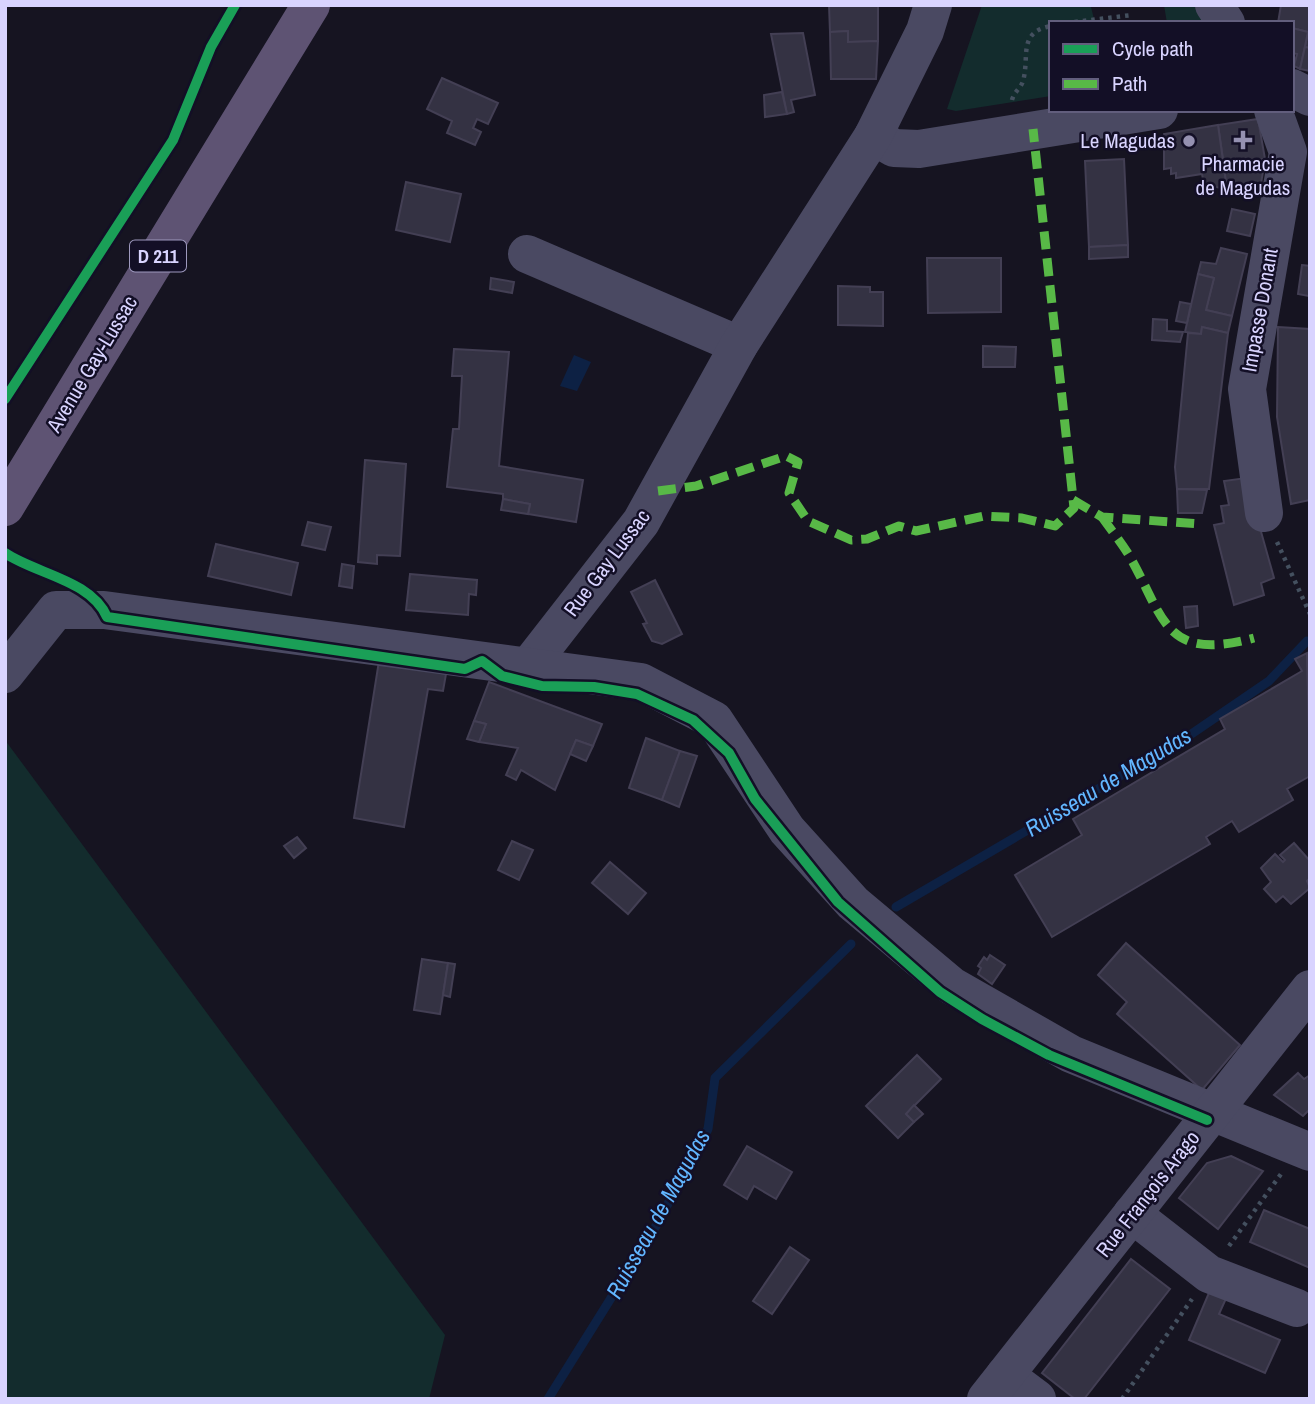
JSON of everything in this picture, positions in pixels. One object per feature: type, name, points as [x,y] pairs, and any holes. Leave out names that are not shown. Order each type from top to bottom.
[{"type":"main road","name":"Avenue Gay-Lussac","points":[[5,507],[311,5]]},
{"type":"street","name":"Rue Gay Lussac","points":[[528,667],[641,523],[739,345],[873,136],[925,31],[933,5]]},
{"type":"street","points":[[1214,5],[1225,21]]},
{"type":"street","points":[[1294,89],[1310,97]]},
{"type":"street","points":[[873,136],[894,148],[919,149],[1146,112]]},
{"type":"street","name":"Impasse Donant","points":[[1264,513],[1247,389],[1288,152],[1274,112]]},
{"type":"street","points":[[527,254],[739,345]]},
{"type":"street","points":[[5,674],[56,610],[104,610],[641,682],[714,720],[787,830],[853,903],[952,986],[1071,1054],[1310,1153]]},
{"type":"street","name":"Rue François Arago","points":[[996,1387],[1310,989]]},
{"type":"street","points":[[1132,1214],[1209,1274],[1297,1308]]},
{"type":"street","points":[[996,1387],[1037,1399]]},
{"type":"path","points":[[1082,21],[1132,15]]},
{"type":"path","points":[[1016,132],[1012,96],[1023,81],[1031,35],[1039,28],[1049,26]]},
{"type":"path","points":[[1264,513],[1310,614]]},
{"type":"green space","points":[[982,5],[1101,5],[1091,7],[1094,21],[1049,21],[1049,96],[956,111],[947,109]]},
{"type":"green space","points":[[1164,5],[1194,5],[1204,21],[1167,21]]},
{"type":"green space","points":[[5,740],[445,1335],[429,1399],[5,1399]]},
{"type":"water","points":[[574,355],[591,362],[577,391],[560,386]]},
{"type":"building","points":[[829,5],[878,5],[878,41],[848,42],[848,31],[830,32]]},
{"type":"building","points":[[1281,5],[1310,5],[1310,48],[1305,47],[1308,32],[1294,28],[1294,21],[1278,21]]},
{"type":"building","points":[[1294,28],[1308,32],[1300,69],[1294,66],[1297,54],[1294,53]]},
{"type":"building","points":[[848,31],[848,42],[878,41],[876,79],[831,79],[830,32]]},
{"type":"building","points":[[803,33],[815,95],[791,100],[794,112],[787,114],[771,34]]},
{"type":"building","points":[[1305,47],[1310,48],[1310,71],[1300,69]]},
{"type":"building","points":[[442,78],[498,103],[488,124],[477,119],[473,128],[481,132],[475,145],[447,133],[452,121],[427,109]]},
{"type":"building","points":[[782,92],[787,114],[765,117],[764,95]]},
{"type":"building","points":[[1258,119],[1265,159],[1224,166],[1218,125]]},
{"type":"building","points":[[1218,125],[1227,189],[1204,185],[1202,174],[1176,178],[1176,173],[1171,174],[1171,168],[1164,169],[1164,134]]},
{"type":"building","points":[[1124,159],[1128,245],[1089,247],[1085,161]]},
{"type":"building","points":[[1265,159],[1259,196],[1227,190],[1224,166]]},
{"type":"building","points":[[406,182],[461,194],[450,242],[396,230]]},
{"type":"building","points":[[1232,209],[1255,214],[1250,236],[1227,231]]},
{"type":"building","points":[[1128,245],[1128,257],[1089,259],[1089,247]]},
{"type":"building","points":[[1221,248],[1247,254],[1232,316],[1206,310],[1214,278],[1198,274],[1201,262],[1216,264]]},
{"type":"building","points":[[927,258],[1001,258],[1001,312],[928,313]]},
{"type":"building","points":[[1302,265],[1310,266],[1310,312],[1309,296],[1298,294]]},
{"type":"building","points":[[1198,274],[1214,278],[1206,310],[1232,316],[1228,333],[1202,327],[1201,334],[1185,332]]},
{"type":"building","points":[[491,278],[514,282],[512,293],[490,289]]},
{"type":"building","points":[[838,286],[870,287],[870,292],[883,292],[883,326],[838,325]]},
{"type":"building","points":[[1180,302],[1191,304],[1187,323],[1176,321]]},
{"type":"building","points":[[1153,319],[1167,320],[1167,331],[1183,332],[1180,342],[1152,340]]},
{"type":"building","points":[[1202,327],[1228,333],[1209,489],[1177,489],[1175,467],[1188,333],[1201,334]]},
{"type":"building","points":[[1278,327],[1310,329],[1310,500],[1291,504],[1277,417]]},
{"type":"building","points":[[983,346],[1016,347],[1015,367],[983,367]]},
{"type":"building","points":[[454,349],[509,352],[499,466],[583,480],[576,522],[528,514],[530,504],[503,499],[503,494],[447,487],[453,429],[459,429],[462,376],[452,376]]},
{"type":"building","points":[[365,460],[406,464],[400,556],[377,555],[377,564],[358,562]]},
{"type":"building","points":[[1246,478],[1274,578],[1261,583],[1264,595],[1234,605],[1214,525],[1224,523],[1221,506],[1229,505],[1224,481]]},
{"type":"building","points":[[1177,489],[1207,490],[1202,513],[1178,513]]},
{"type":"building","points":[[503,499],[530,504],[528,514],[501,510]]},
{"type":"building","points":[[308,522],[331,527],[325,550],[302,545]]},
{"type":"building","points":[[216,544],[298,563],[291,595],[208,576]]},
{"type":"building","points":[[342,564],[354,566],[352,588],[339,586]]},
{"type":"building","points":[[410,574],[477,580],[476,595],[469,594],[468,615],[406,610]]},
{"type":"building","points":[[655,580],[682,634],[662,644],[652,641],[643,624],[647,623],[631,592]]},
{"type":"building","points":[[1197,606],[1198,626],[1186,628],[1184,607]]},
{"type":"building","points":[[1307,653],[1310,776],[1287,789],[1293,800],[1239,832],[1232,821],[1206,837],[1210,844],[1052,937],[1015,875],[1082,835],[1073,819],[1225,729],[1220,719],[1302,671],[1295,659]]},
{"type":"building","points":[[379,661],[446,674],[443,691],[428,689],[404,827],[354,818]]},
{"type":"building","points":[[489,682],[602,724],[593,746],[576,740],[555,790],[521,770],[516,780],[506,775],[518,748],[479,742],[486,724],[474,721]]},
{"type":"building","points":[[474,721],[486,724],[479,742],[467,739]]},
{"type":"building","points":[[646,738],[680,751],[662,800],[629,788]]},
{"type":"building","points":[[576,740],[593,746],[586,761],[570,754]]},
{"type":"building","points":[[680,751],[697,756],[679,807],[662,800]]},
{"type":"building","points":[[297,837],[306,848],[294,858],[284,846]]},
{"type":"building","points":[[512,841],[533,850],[519,880],[498,870]]},
{"type":"building","points":[[1294,843],[1310,861],[1310,878],[1307,881],[1310,888],[1291,904],[1283,896],[1276,902],[1264,889],[1271,882],[1261,868],[1275,854],[1283,862],[1285,860],[1280,855]]},
{"type":"building","points":[[610,862],[646,893],[628,914],[592,883]]},
{"type":"building","points":[[1126,943],[1240,1045],[1202,1090],[1117,1014],[1127,1002],[1098,975]]},
{"type":"building","points":[[990,955],[1005,965],[992,984],[978,974],[981,968],[978,966],[984,957],[987,960]]},
{"type":"building","points":[[422,959],[448,963],[440,1014],[414,1010]]},
{"type":"building","points":[[448,963],[455,964],[450,997],[443,995]]},
{"type":"building","points":[[917,1055],[941,1079],[906,1114],[914,1122],[898,1138],[866,1106]]},
{"type":"building","points":[[1298,1073],[1304,1079],[1310,1075],[1310,1109],[1303,1116],[1274,1095]]},
{"type":"building","points":[[914,1105],[923,1114],[914,1122],[906,1114]]},
{"type":"building","points":[[747,1146],[792,1172],[776,1199],[754,1186],[747,1199],[724,1185]]},
{"type":"building","points":[[1231,1156],[1263,1171],[1218,1229],[1179,1198],[1207,1163]]},
{"type":"building","points":[[1264,1210],[1310,1229],[1310,1268],[1250,1242]]},
{"type":"building","points":[[790,1247],[809,1260],[772,1314],[753,1301]]},
{"type":"building","points":[[1131,1259],[1170,1289],[1084,1399],[1075,1399],[1042,1373]]},
{"type":"building","points":[[1211,1288],[1228,1294],[1219,1314],[1280,1340],[1265,1373],[1189,1340]]},
{"type":"waterway","name":"Ruisseau de Magudas","points":[[896,907],[1187,737],[1269,681],[1307,641]]},
{"type":"waterway","name":"Ruisseau de Magudas","points":[[548,1399],[656,1226],[708,1129],[715,1078],[851,944]]},
{"type":"marked path","points":[[658,491],[696,486],[786,456],[798,462],[789,493],[808,521],[851,540],[867,539],[899,526],[916,531],[984,516],[1022,518],[1055,526],[1074,508],[1033,129]]},
{"type":"marked path","points":[[1073,500],[1102,517],[1200,524]]},
{"type":"marked path","points":[[1102,517],[1127,552],[1171,630],[1184,639],[1202,644],[1224,644],[1254,638]]},
{"type":"cycle path","points":[[5,399],[173,140],[211,47],[235,5]]},
{"type":"cycle path","points":[[5,553],[89,594],[107,617],[465,669],[482,661],[502,676],[542,686],[594,687],[637,694],[693,720],[729,753],[755,799],[838,902],[940,992],[982,1019],[1049,1055],[1207,1120]]},
{"type":"place","name":"Pharmacie de Magudas","points":[[1243,140]]},
{"type":"place","name":"Le Magudas","points":[[1189,141]]}]
